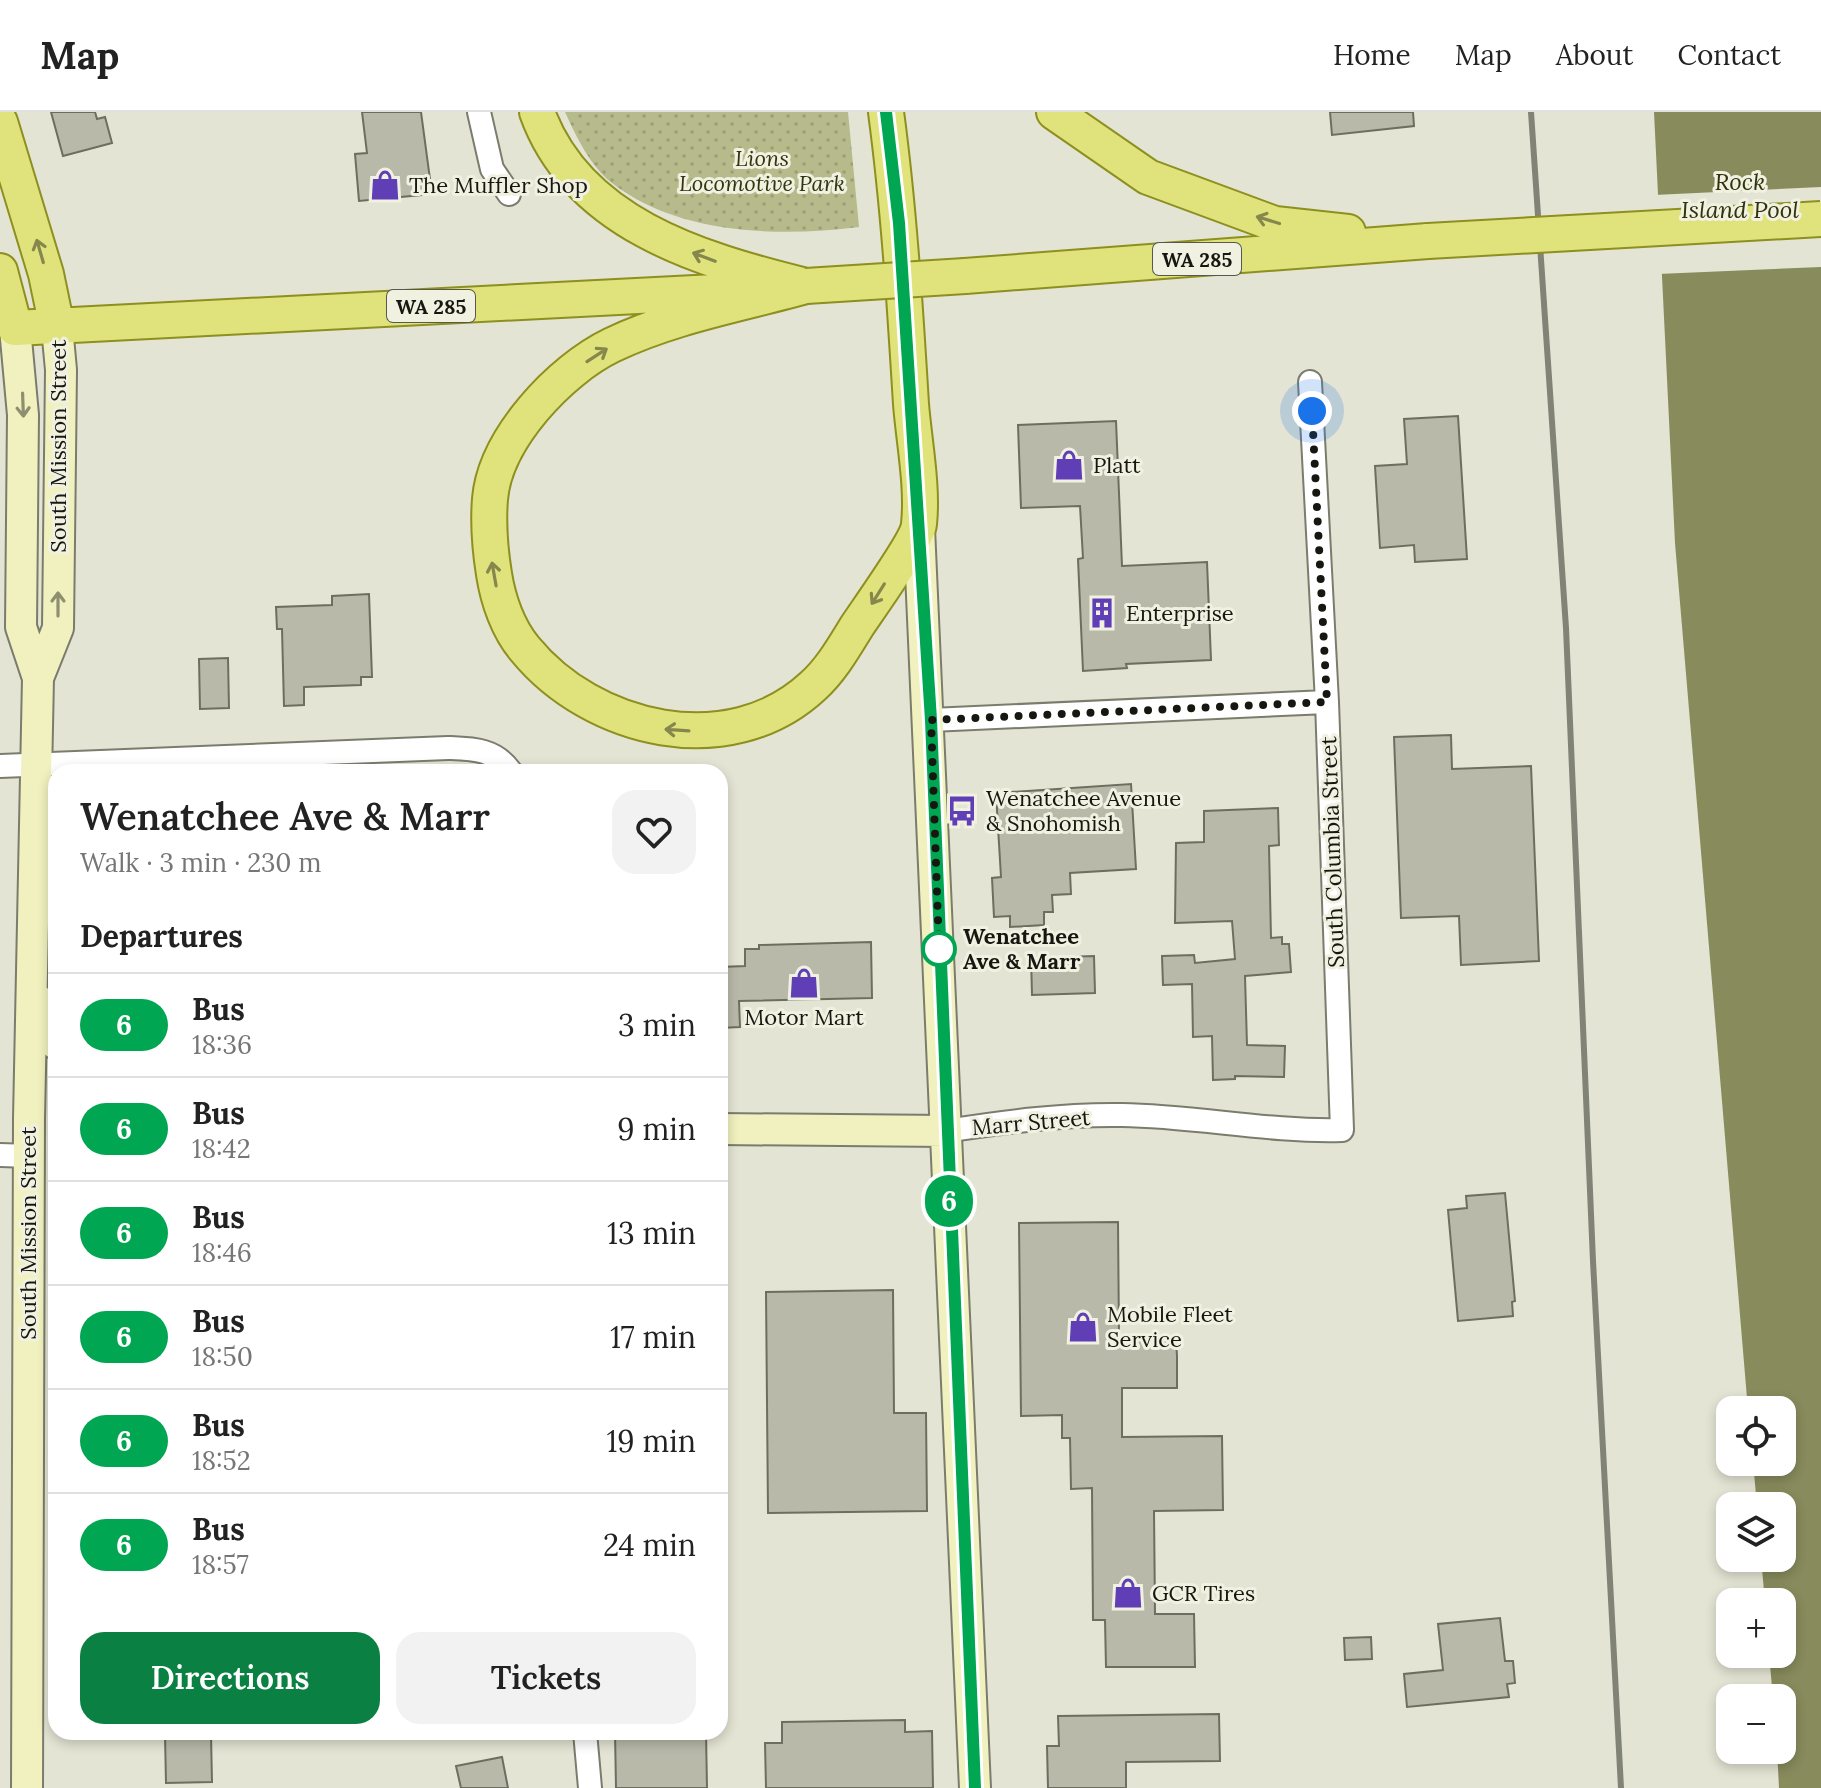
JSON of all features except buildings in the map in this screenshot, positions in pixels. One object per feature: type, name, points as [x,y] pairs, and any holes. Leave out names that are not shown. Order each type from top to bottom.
[{"type":"main road","points":[[537,112],[557,156],[583,186],[646,232],[737,269],[806,286]]},
{"type":"main road","points":[[886,112],[899,223],[931,720],[975,1788]]},
{"type":"main road","points":[[1054,112],[1148,177],[1275,224],[1428,241]]},
{"type":"main road","name":"South Mission Street","points":[[0,122],[40,252],[57,327],[61,370],[58,628],[38,678]]},
{"type":"main road","name":"WA 285","points":[[15,328],[806,286],[1428,241],[1821,219]]},
{"type":"main road","name":"South Mission Street","points":[[0,271],[15,328],[23,415],[21,627],[38,678],[32,988],[42,1119],[30,1156],[27,1788]]},
{"type":"main road","points":[[806,286],[695,316],[611,345],[555,387],[523,420],[504,456],[490,495],[489,546],[498,599],[523,647],[562,687],[645,726],[682,732],[728,726],[774,713],[812,687],[837,658],[919,528]]},
{"type":"main road","points":[[32,988],[48,1025]]},
{"type":"main road","name":"Marr Street","points":[[728,1129],[946,1131]]},
{"type":"street","points":[[479,112],[492,169],[509,194]]},
{"type":"street","name":"South Columbia Street","points":[[1310,382],[1327,702],[1342,1130]]},
{"type":"street","points":[[931,720],[1327,702]]},
{"type":"street","points":[[101,764],[448,748],[488,751],[504,764]]},
{"type":"street","points":[[0,766],[48,766]]},
{"type":"street","name":"Marr Street","points":[[946,1131],[1014,1121],[1122,1115],[1297,1130],[1342,1130]]},
{"type":"street","points":[[0,1155],[30,1156]]},
{"type":"street","points":[[586,1740],[590,1788]]},
{"type":"green space","name":"Lions Locomotive Park","points":[[565,112],[848,112],[859,227],[763,231],[698,222],[667,213],[639,200],[604,176],[584,150]]},
{"type":"water","name":"Rock Island Pool","points":[[1654,112],[1821,112],[1821,1788],[1779,1788],[1778,1764],[1796,1764],[1796,1684],[1772,1684],[1770,1668],[1796,1668],[1796,1588],[1764,1588],[1762,1572],[1796,1572],[1796,1492],[1756,1492],[1754,1476],[1796,1476],[1796,1396],[1747,1396],[1675,543]]},
{"type":"pier","points":[[1821,187],[1821,267],[1658,274],[1654,195]]},
{"type":"railway","points":[[1531,112],[1566,628],[1593,1261],[1621,1788]]},
{"type":"bus line","name":"6","points":[[886,112],[899,223],[931,720],[975,1788]]},
{"type":"place","name":"The Muffler Shop","points":[[385,185]]},
{"type":"place","name":"Platt","points":[[1069,465]]},
{"type":"place","name":"Enterprise","points":[[1102,613]]},
{"type":"place","name":"Wenatchee Avenue & Snohomish","points":[[962,811]]},
{"type":"place","name":"Wenatchee Ave & Marr","points":[[939,949]]},
{"type":"place","name":"Motor Mart","points":[[804,983]]},
{"type":"place","name":"Mobile Fleet Service","points":[[1083,1327]]},
{"type":"place","name":"GCR Tires","points":[[1128,1593]]},
{"type":"route","points":[[939,949],[931,720],[1327,702],[1312,411]]}]
